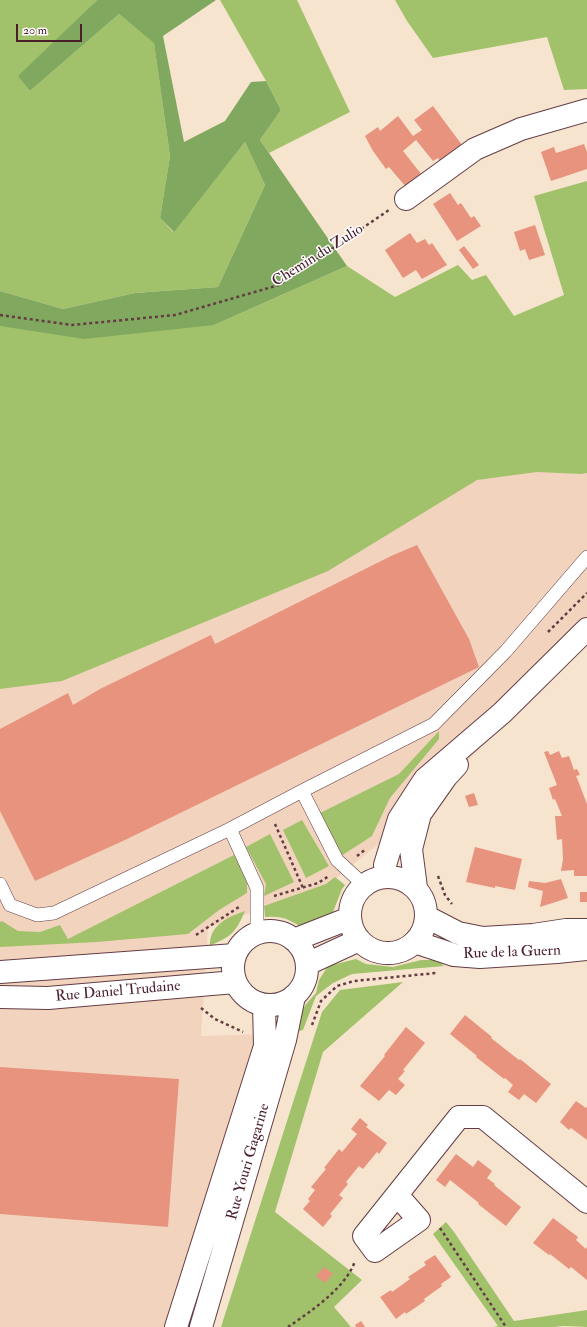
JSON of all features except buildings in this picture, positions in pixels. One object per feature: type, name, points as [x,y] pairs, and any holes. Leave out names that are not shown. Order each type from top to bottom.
[{"type":"main road","points":[[406,199],[475,150],[521,129],[587,110]]},
{"type":"main road","points":[[386,877],[385,865],[399,819],[425,779],[502,713],[587,629]]},
{"type":"main road","points":[[416,888],[411,849],[420,814],[446,777],[502,713]]},
{"type":"main road","points":[[386,877],[398,878],[410,883],[416,888],[423,899],[427,917],[421,935],[415,942],[405,949],[393,953],[381,952],[369,948],[360,940],[353,930],[350,918],[351,906],[356,895],[364,885],[374,879],[386,877]]},
{"type":"main road","name":"Rue de la Guern","points":[[427,917],[458,933],[483,938],[533,935],[566,930],[587,930]]},
{"type":"main road","points":[[294,940],[350,918]]},
{"type":"main road","points":[[267,931],[286,934],[294,940],[300,947],[307,964],[306,976],[302,987],[294,996],[285,1002],[275,1005],[264,1005],[252,1001],[242,993],[233,973],[235,955],[240,946],[248,938],[257,933],[267,931]]},
{"type":"main road","points":[[307,964],[360,940]]},
{"type":"main road","name":"Rue de la Guern","points":[[415,942],[454,955],[480,957],[587,949]]},
{"type":"main road","points":[[0,972],[235,955]]},
{"type":"main road","name":"Rue Daniel Trudaine","points":[[0,997],[48,998],[236,982]]},
{"type":"main road","name":"Rue Youri Gagarine","points":[[201,1327],[285,1040],[294,996]]},
{"type":"main road","name":"Rue Youri Gagarine","points":[[176,1327],[265,1046],[264,1005]]},
{"type":"main road","points":[[397,1195],[419,1220],[375,1251],[364,1236],[459,1117],[484,1117],[587,1202]]},
{"type":"lane","points":[[0,884],[10,905],[37,916],[54,914],[230,829],[302,790],[434,724],[506,651],[587,557]]},
{"type":"lane","points":[[302,790],[337,860],[364,885]]},
{"type":"lane","points":[[230,829],[257,888],[257,933]]},
{"type":"path","name":"Chemin du Zulio","points":[[0,315],[72,325],[175,315],[279,285],[406,199]]},
{"type":"path","points":[[268,809],[303,888]]},
{"type":"path","points":[[440,1227],[506,1327]]},
{"type":"path","points":[[288,1327],[316,1307],[344,1281],[352,1271],[364,1236]]},
{"type":"shaded area","points":[[478,462],[587,465],[587,639],[417,813],[329,884],[208,928],[201,1036],[269,1034],[215,1204],[207,1327],[0,1327],[0,686]]},
{"type":"green space","points":[[0,0],[97,0],[19,76],[30,91],[119,14],[154,42],[170,156],[160,218],[173,232],[245,142],[265,185],[218,287],[135,293],[63,309],[0,291]]},
{"type":"green space","points":[[97,0],[216,0],[163,36],[184,142],[225,121],[251,82],[266,81],[281,110],[260,140],[347,266],[214,325],[84,339],[0,326],[0,291],[63,309],[135,293],[218,287],[265,185],[245,142],[174,232],[160,218],[170,156],[154,43],[119,14],[30,91],[18,76]]},
{"type":"green space","points":[[220,0],[297,0],[350,112],[269,153],[260,140],[281,110]]},
{"type":"green space","points":[[395,0],[587,0],[587,89],[564,90],[547,37],[433,58],[407,21]]},
{"type":"green space","points":[[587,181],[587,473],[537,472],[477,480],[328,571],[62,681],[0,689],[0,326],[214,325],[347,266],[395,297],[458,265],[472,280],[486,275],[514,316],[564,295],[534,196]]},
{"type":"green space","points":[[439,731],[439,739],[390,798],[372,836],[341,856],[318,814],[399,774]]},
{"type":"green space","points":[[302,820],[329,866],[306,878],[283,830]]},
{"type":"green space","points":[[270,834],[294,882],[264,896],[266,884],[246,847]]},
{"type":"green space","points":[[234,855],[247,881],[247,893],[219,910],[188,934],[97,942],[0,947],[0,922],[2,921],[18,931],[40,932],[60,925],[68,939]]},
{"type":"green space","points":[[335,877],[345,885],[333,912],[301,927],[284,918],[265,917],[264,906],[326,884]]},
{"type":"green space","points":[[245,911],[232,933],[210,946],[216,927],[226,919]]},
{"type":"green space","points":[[356,959],[366,964],[393,967],[421,960],[437,960],[444,966],[352,974],[333,983],[316,996],[303,1030],[295,1032],[299,1015],[316,993],[319,980],[328,966]]},
{"type":"green space","points":[[403,982],[323,1052],[275,1212],[362,1280],[334,1307],[351,1327],[221,1327],[322,1012],[340,990]]},
{"type":"green space","points":[[446,1222],[514,1321],[587,1310],[587,1327],[493,1327],[498,1326],[433,1234]]}]
